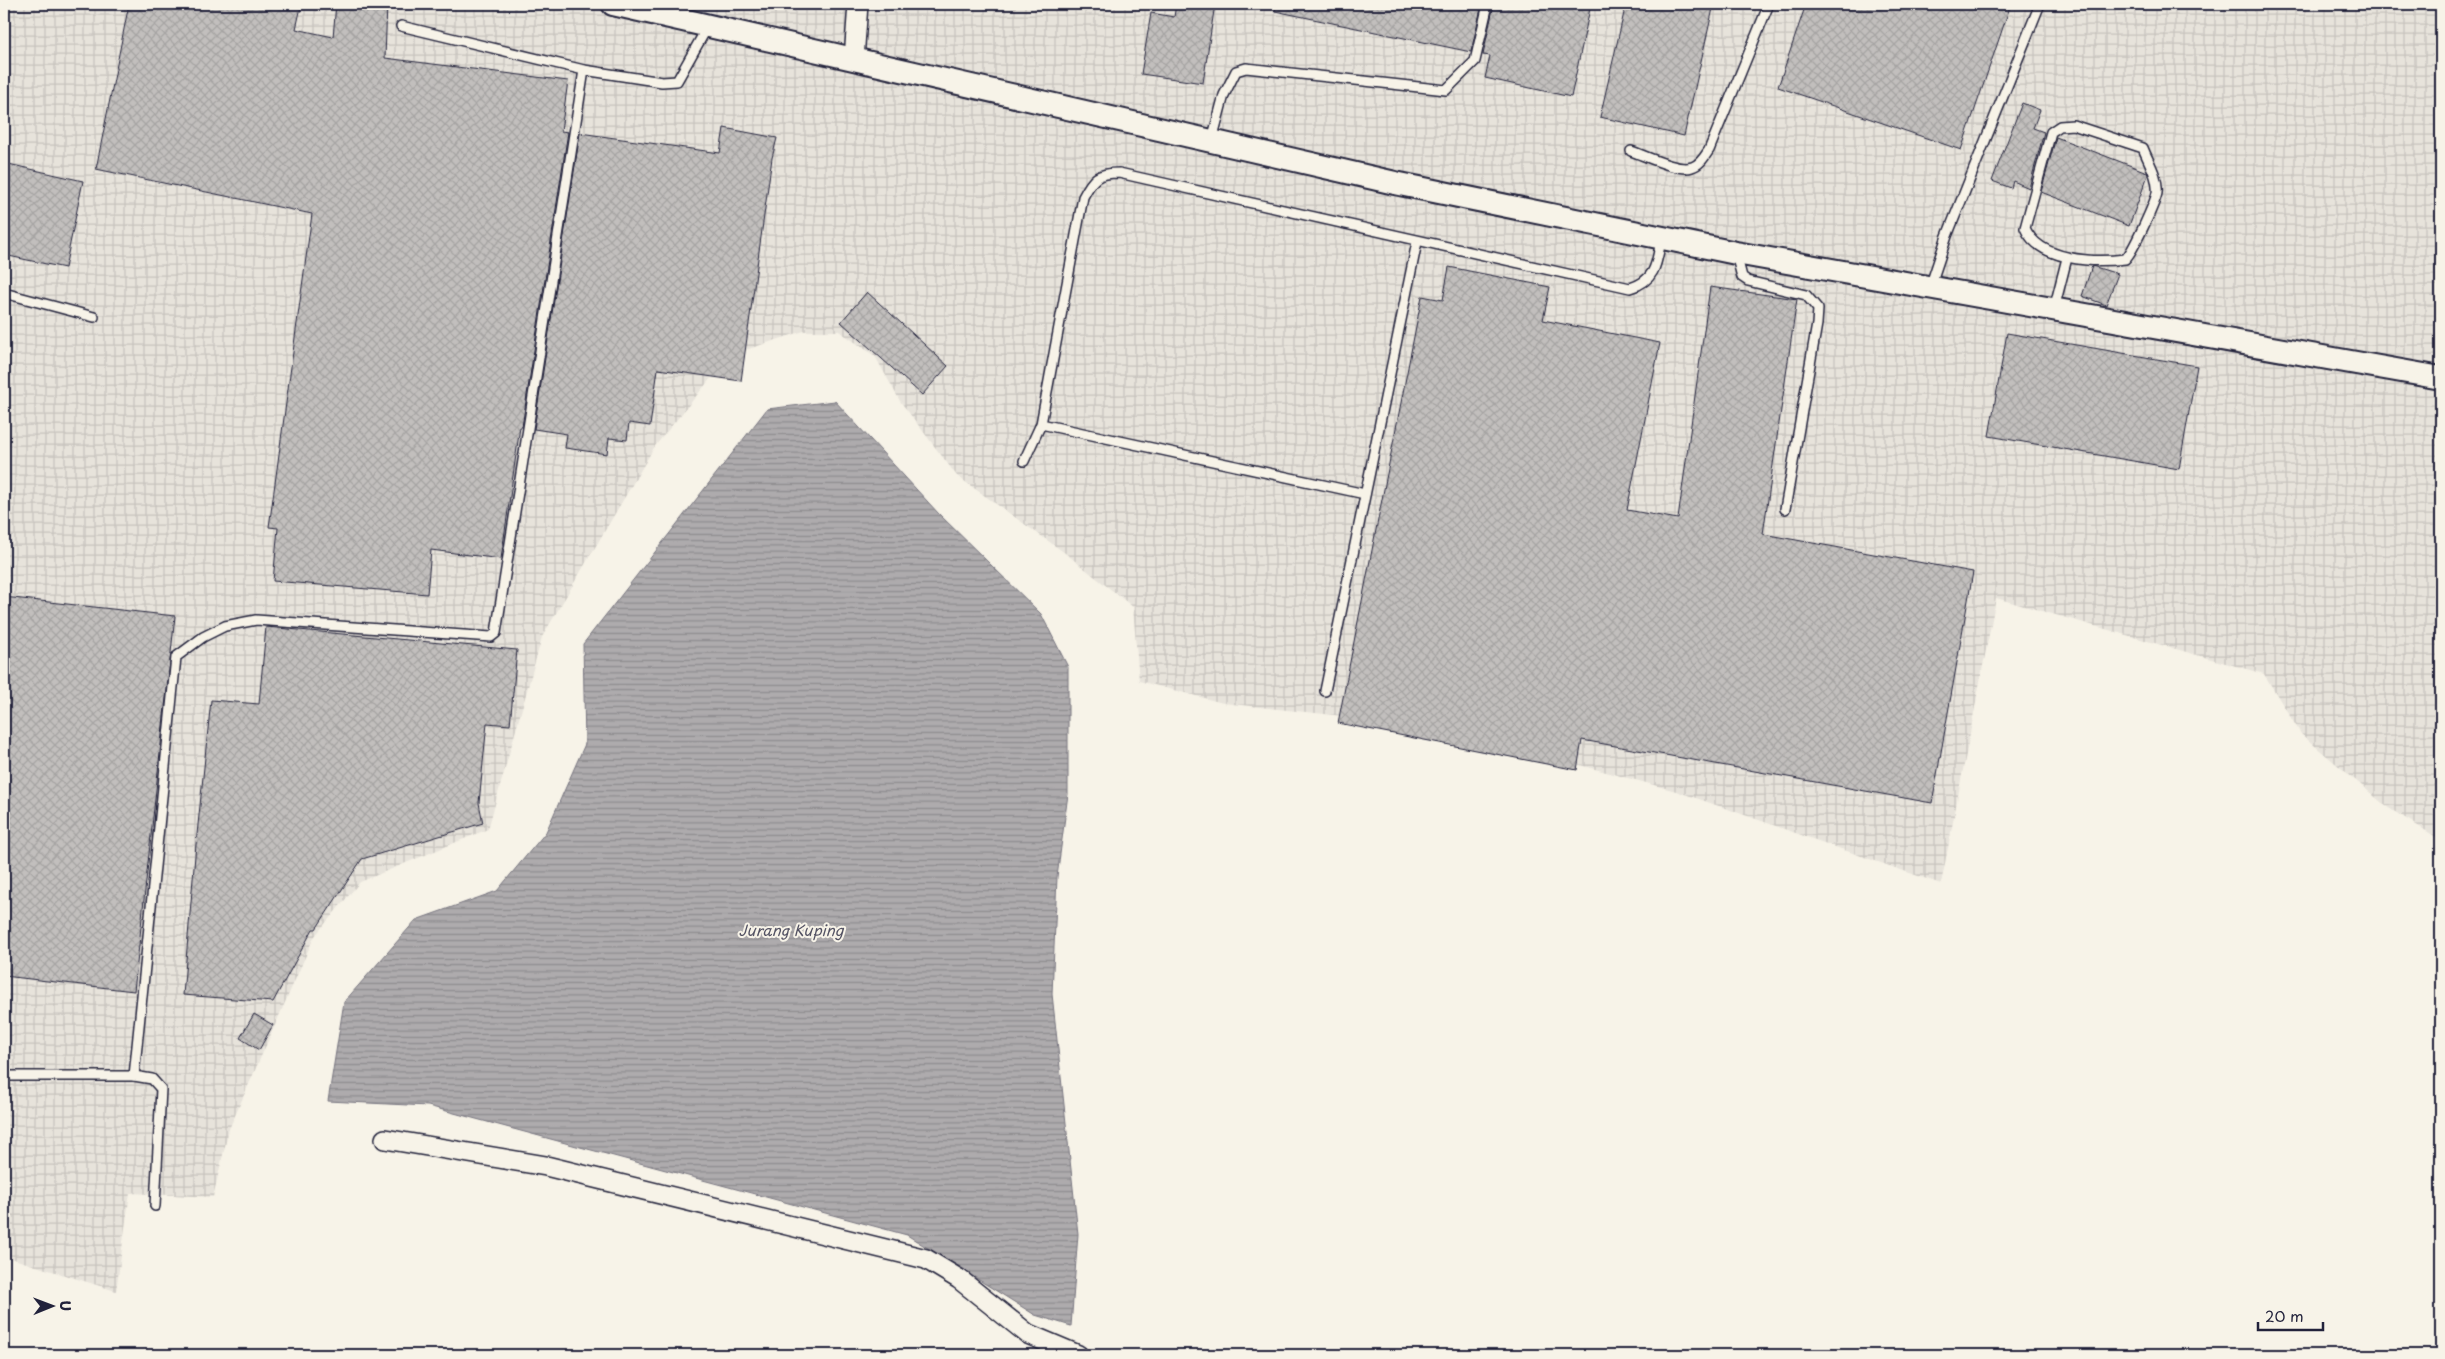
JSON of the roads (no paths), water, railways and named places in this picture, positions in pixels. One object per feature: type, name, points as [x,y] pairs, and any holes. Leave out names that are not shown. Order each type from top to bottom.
[{"type":"street","points":[[613,4],[1395,183],[1736,253],[2441,378]]},
{"type":"street","points":[[854,59],[858,4]]},
{"type":"street","points":[[385,1139],[546,1166],[926,1259],[959,1279],[1028,1334],[1078,1355]]},
{"type":"lane","points":[[1212,140],[1224,95],[1236,71],[1246,68],[1446,90],[1475,61],[1488,4]]},
{"type":"lane","points":[[1632,150],[1682,169],[1693,167],[1701,161],[1709,150],[1769,4]]},
{"type":"lane","points":[[1930,287],[1947,236],[2040,4]]},
{"type":"lane","points":[[400,26],[584,70],[662,82],[676,81],[708,26]]},
{"type":"lane","points":[[134,1076],[176,657],[203,637],[225,626],[256,620],[491,637],[496,633],[584,70]]},
{"type":"lane","points":[[2072,125],[2143,148],[2153,172],[2157,193],[2130,256],[2125,259],[2112,261],[2067,258],[2033,242],[2025,228],[2050,132],[2060,126],[2072,125]]},
{"type":"lane","points":[[1024,461],[1041,424],[1083,198],[1091,181],[1104,173],[1119,173],[1416,242],[1630,288],[1642,285],[1656,268],[1661,237]]},
{"type":"lane","points":[[1325,691],[1416,242]]},
{"type":"lane","points":[[1736,253],[1738,270],[1742,277],[1748,281],[1806,295],[1818,309],[1785,509]]},
{"type":"lane","points":[[2054,309],[2067,258]]},
{"type":"lane","points":[[4,293],[94,317]]},
{"type":"lane","points":[[1041,424],[1365,494]]},
{"type":"lane","points":[[4,1076],[134,1076],[152,1079],[161,1089],[155,1206]]},
{"type":"water","name":"Jurang Kuping","points":[[835,401],[939,514],[1041,614],[1068,667],[1068,794],[1057,877],[1052,994],[1078,1234],[1071,1326],[1035,1315],[907,1235],[428,1106],[328,1101],[344,1002],[416,920],[497,891],[546,832],[585,744],[583,644],[767,409]]}]
